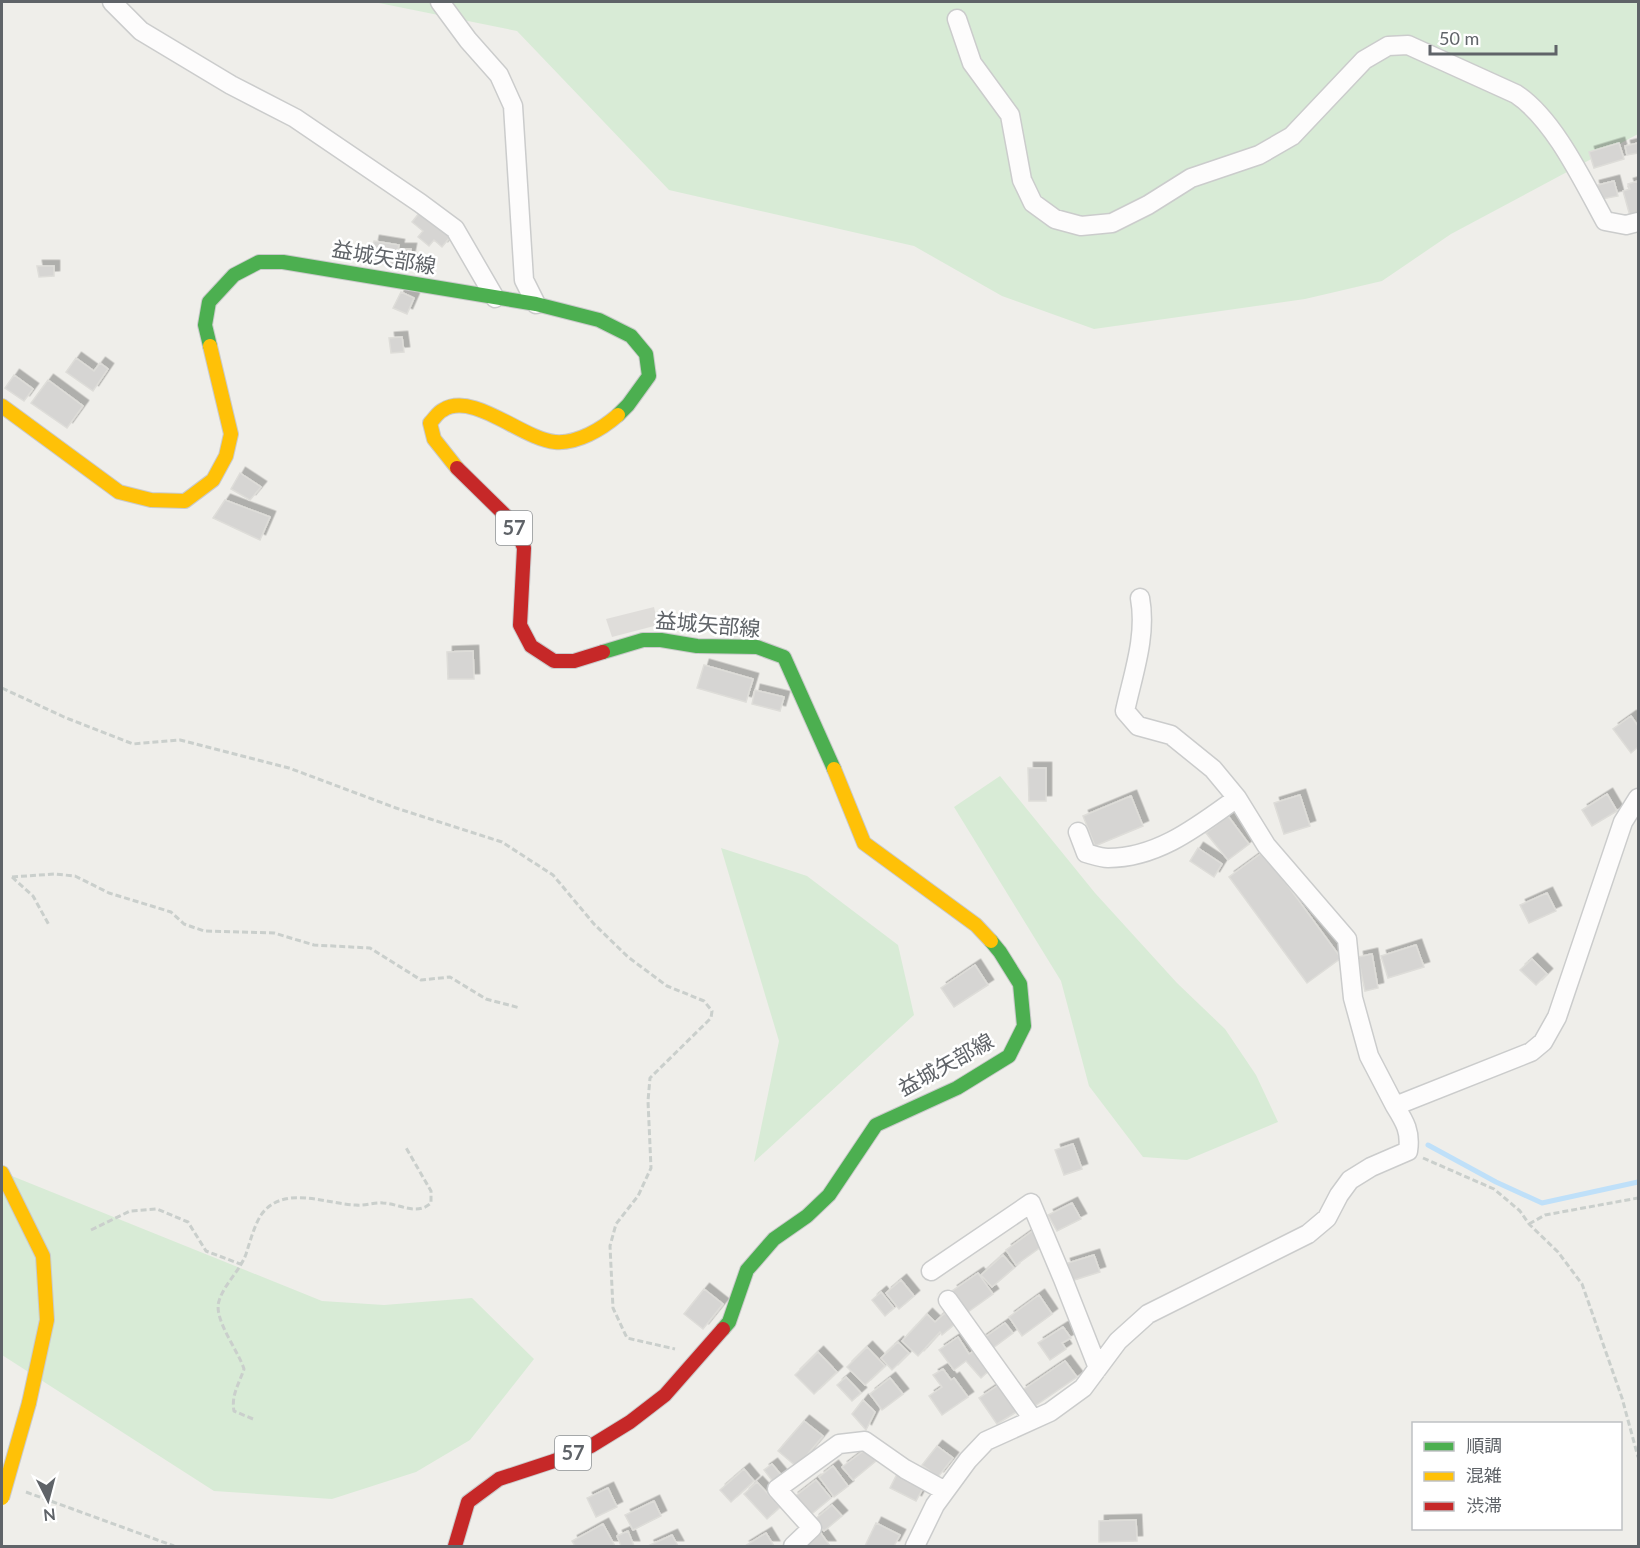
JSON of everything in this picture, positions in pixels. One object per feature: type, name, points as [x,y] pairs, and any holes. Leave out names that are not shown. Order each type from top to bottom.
[{"type":"main road","name":"益城矢部線","points":[[2,406],[119,492],[151,500],[185,501],[213,480],[226,456],[231,434],[205,325],[209,302],[234,275],[259,262],[283,262],[536,304],[599,320],[631,336],[646,354],[649,376],[626,408],[582,438],[557,442],[536,438],[467,405],[448,405],[437,412],[430,423],[434,439],[455,466],[506,516],[518,533],[524,548],[519,625],[531,646],[554,661],[574,661],[643,640],[661,640],[697,646],[757,647],[784,657],[848,797],[864,843],[976,925],[1000,952],[1020,984],[1024,1026],[1010,1056],[957,1088],[876,1125],[829,1195],[807,1216],[774,1239],[747,1270],[729,1322],[665,1395],[630,1422],[591,1446],[563,1458],[499,1479],[468,1502],[455,1546]]},
{"type":"main road","points":[[2,1173],[43,1256],[47,1320],[29,1403],[2,1498]]},
{"type":"street","points":[[112,2],[141,31],[231,85],[295,118],[455,229],[495,298]]},
{"type":"street","points":[[440,2],[468,40],[499,75],[513,106],[524,280],[536,304]]},
{"type":"street","points":[[957,19],[972,63],[1010,115],[1022,180],[1033,203],[1055,219],[1081,226],[1112,223],[1148,205],[1191,178],[1259,155],[1292,136],[1364,60],[1388,46],[1408,45],[1516,94],[1530,103],[1564,149],[1605,221],[1626,225],[1638,222]]},
{"type":"street","points":[[915,1546],[935,1505],[968,1460],[986,1441],[1050,1412],[1083,1388],[1118,1341],[1148,1314],[1308,1234],[1327,1218],[1339,1194],[1350,1180],[1371,1167],[1407,1151],[1410,1139],[1407,1124],[1369,1056],[1353,998],[1347,939],[1266,845],[1237,798],[1213,769],[1171,735],[1138,726],[1125,711],[1141,644],[1143,614],[1140,598]]},
{"type":"street","points":[[1078,832],[1086,853],[1107,858],[1143,854],[1188,833],[1237,798]]},
{"type":"street","points":[[1395,1106],[1531,1052],[1543,1042],[1557,1017],[1623,822],[1638,798]]},
{"type":"street","points":[[931,1270],[1030,1203],[1064,1279],[1098,1368]]},
{"type":"street","points":[[948,1300],[1033,1419]]},
{"type":"street","points":[[793,1546],[812,1528],[777,1489],[839,1444],[865,1441],[905,1469],[945,1491]]},
{"type":"path","points":[[2,688],[64,717],[133,744],[180,740],[289,768],[396,808],[502,842],[553,875],[594,924],[628,957],[667,986],[704,1001],[712,1011],[711,1018],[650,1078],[648,1101],[651,1168],[638,1196],[616,1224],[610,1246],[613,1308],[627,1338],[700,1354]]},
{"type":"path","points":[[49,925],[33,896],[12,877],[54,874],[75,876],[109,893],[171,912],[184,924],[204,931],[274,933],[314,945],[370,948],[421,980],[450,977],[486,999],[520,1008]]},
{"type":"path","points":[[253,1419],[234,1412],[232,1402],[244,1369],[240,1357],[222,1327],[218,1314],[218,1302],[243,1264],[261,1215],[274,1202],[291,1197],[356,1205],[383,1203],[415,1209],[425,1208],[431,1203],[431,1191],[405,1146]]},
{"type":"path","points":[[1407,1151],[1494,1190],[1520,1211],[1529,1224],[1558,1252],[1582,1284],[1622,1398],[1638,1456]]},
{"type":"path","points":[[1529,1224],[1545,1215],[1638,1198]]},
{"type":"path","points":[[91,1230],[130,1211],[157,1209],[188,1222],[206,1251],[243,1264]]},
{"type":"path","points":[[22,1491],[174,1546]]},
{"type":"shaded area","points":[[654,607],[658,625],[612,637],[606,619]]},
{"type":"green space","points":[[374,2],[1638,2],[1638,134],[1451,234],[1382,281],[1305,299],[1094,329],[1002,296],[914,246],[669,190],[517,31]]},
{"type":"green space","points":[[1000,776],[1095,893],[1177,983],[1225,1029],[1256,1075],[1278,1122],[1187,1160],[1143,1157],[1089,1086],[1061,981],[954,807]]},
{"type":"green space","points":[[721,848],[807,876],[898,945],[914,1015],[754,1162],[779,1041]]},
{"type":"green space","points":[[2,1172],[322,1301],[384,1305],[472,1298],[534,1359],[470,1440],[416,1472],[332,1499],[214,1491],[2,1355]]},
{"type":"building","points":[[1619,143],[1624,159],[1594,168],[1589,152]]},
{"type":"building","points":[[1638,143],[1638,153],[1627,155],[1625,146]]},
{"type":"building","points":[[1614,181],[1618,196],[1597,200],[1594,186]]},
{"type":"building","points":[[1638,181],[1638,214],[1630,216],[1623,191],[1630,189],[1628,184]]},
{"type":"building","points":[[420,212],[450,237],[442,247],[434,240],[429,246],[418,237],[423,231],[412,222]]},
{"type":"building","points":[[374,241],[399,245],[398,249],[411,249],[409,259],[424,262],[422,271],[370,262]]},
{"type":"building","points":[[37,266],[54,266],[54,276],[39,277]]},
{"type":"building","points":[[401,292],[414,298],[407,314],[393,308]]},
{"type":"building","points":[[402,337],[404,352],[391,353],[389,338]]},
{"type":"building","points":[[76,358],[94,371],[100,363],[108,369],[93,391],[66,372]]},
{"type":"building","points":[[14,375],[33,389],[24,401],[5,388]]},
{"type":"building","points":[[48,380],[83,406],[67,428],[31,403]]},
{"type":"building","points":[[240,473],[261,487],[250,500],[231,489]]},
{"type":"building","points":[[225,500],[270,517],[260,540],[213,518]]},
{"type":"building","points":[[473,651],[474,679],[448,679],[447,652]]},
{"type":"building","points":[[704,665],[753,679],[746,702],[697,688]]},
{"type":"building","points":[[755,690],[784,697],[780,711],[752,704]]},
{"type":"building","points":[[1631,716],[1638,726],[1638,747],[1631,753],[1613,729]]},
{"type":"building","points":[[1028,768],[1046,768],[1046,801],[1029,801]]},
{"type":"building","points":[[1607,794],[1617,811],[1592,826],[1582,810]]},
{"type":"building","points":[[1300,795],[1310,826],[1284,834],[1274,803]]},
{"type":"building","points":[[1131,796],[1143,826],[1095,846],[1083,816]]},
{"type":"building","points":[[1228,816],[1249,844],[1228,860],[1206,833]]},
{"type":"building","points":[[1198,848],[1222,864],[1214,877],[1190,861]]},
{"type":"building","points":[[1263,852],[1341,958],[1307,983],[1229,877]]},
{"type":"building","points":[[1547,893],[1556,911],[1529,923],[1520,905]]},
{"type":"building","points":[[1416,945],[1424,967],[1388,978],[1381,956]]},
{"type":"building","points":[[1372,954],[1378,988],[1365,991],[1358,957]]},
{"type":"building","points":[[1532,959],[1547,974],[1536,985],[1520,970]]},
{"type":"building","points":[[975,965],[988,985],[954,1007],[941,988]]},
{"type":"building","points":[[1073,1144],[1082,1169],[1064,1175],[1055,1150]]},
{"type":"building","points":[[1072,1203],[1081,1219],[1057,1231],[1048,1215]]},
{"type":"building","points":[[1035,1229],[1045,1244],[1016,1265],[1006,1250]]},
{"type":"building","points":[[1003,1255],[1014,1268],[992,1287],[981,1275]]},
{"type":"building","points":[[1094,1255],[1100,1272],[1071,1281],[1065,1264]]},
{"type":"building","points":[[978,1273],[993,1294],[968,1312],[952,1291]]},
{"type":"building","points":[[901,1280],[914,1296],[899,1309],[886,1293]]},
{"type":"building","points":[[704,1289],[723,1304],[703,1329],[684,1314]]},
{"type":"building","points":[[881,1292],[894,1308],[885,1316],[872,1300]]},
{"type":"building","points":[[1039,1295],[1052,1314],[1022,1336],[1009,1317]]},
{"type":"building","points":[[945,1313],[955,1324],[942,1335],[940,1332],[918,1356],[902,1341],[927,1314],[935,1322]]},
{"type":"building","points":[[1005,1323],[1013,1333],[989,1351],[981,1340]]},
{"type":"building","points":[[1063,1327],[1071,1338],[1062,1343],[1066,1349],[1050,1360],[1038,1343]]},
{"type":"building","points":[[958,1337],[969,1354],[975,1350],[991,1369],[981,1378],[966,1361],[954,1370],[939,1350]]},
{"type":"building","points":[[898,1342],[909,1353],[892,1370],[881,1358]]},
{"type":"building","points":[[867,1347],[885,1366],[865,1385],[847,1367]]},
{"type":"building","points":[[818,1352],[837,1372],[814,1394],[795,1375]]},
{"type":"building","points":[[1065,1361],[1077,1377],[1032,1408],[1021,1391]]},
{"type":"building","points":[[943,1369],[951,1380],[954,1378],[968,1397],[942,1415],[929,1396],[942,1387],[933,1375]]},
{"type":"building","points":[[846,1377],[861,1393],[852,1401],[837,1385]]},
{"type":"building","points":[[890,1378],[903,1394],[882,1410],[870,1394]]},
{"type":"building","points":[[1000,1384],[1018,1411],[997,1424],[979,1398]]},
{"type":"building","points":[[863,1400],[875,1412],[866,1430],[852,1414]]},
{"type":"building","points":[[804,1421],[823,1436],[797,1467],[778,1451]]},
{"type":"building","points":[[937,1446],[953,1458],[938,1477],[922,1465]]},
{"type":"building","points":[[866,1449],[876,1461],[853,1480],[842,1467]]},
{"type":"building","points":[[772,1464],[782,1476],[774,1483],[764,1470]]},
{"type":"building","points":[[833,1466],[848,1486],[834,1497],[819,1477]]},
{"type":"building","points":[[744,1469],[754,1481],[731,1502],[720,1490]]},
{"type":"building","points":[[897,1474],[923,1488],[916,1501],[890,1488]]},
{"type":"building","points":[[816,1480],[831,1498],[808,1517],[793,1498]]},
{"type":"building","points":[[757,1482],[780,1507],[767,1519],[744,1494]]},
{"type":"building","points":[[608,1488],[617,1507],[596,1517],[587,1498]]},
{"type":"building","points":[[654,1501],[661,1516],[633,1530],[625,1515]]},
{"type":"building","points":[[832,1505],[842,1516],[824,1531],[814,1520]]},
{"type":"building","points":[[1136,1520],[1137,1541],[1099,1542],[1099,1521]]},
{"type":"building","points":[[876,1523],[900,1535],[894,1546],[865,1546]]},
{"type":"building","points":[[603,1524],[615,1546],[575,1546],[572,1541]]},
{"type":"building","points":[[628,1531],[634,1546],[621,1546],[617,1536]]},
{"type":"building","points":[[820,1532],[830,1546],[800,1546]]},
{"type":"building","points":[[766,1533],[774,1546],[745,1546]]},
{"type":"building","points":[[672,1535],[678,1546],[648,1546]]},
{"type":"waterway","points":[[1428,1145],[1496,1182],[1542,1203],[1638,1182]]},
{"type":"traffic: fast","points":[[210,346],[205,325],[209,302],[234,275],[259,262],[283,262],[536,304],[599,320],[631,336],[646,354],[649,376],[618,415]]},
{"type":"traffic: fast","points":[[603,652],[643,640],[661,640],[697,646],[757,647],[784,657],[834,769]]},
{"type":"traffic: fast","points":[[723,1329],[729,1322],[747,1270],[774,1239],[807,1216],[829,1195],[876,1125],[957,1088],[1009,1056],[1024,1026],[1020,984],[991,941]]},
{"type":"traffic: slow","points":[[2,406],[119,492],[151,500],[185,501],[213,480],[226,456],[231,434],[210,346]]},
{"type":"traffic: slow","points":[[457,468],[434,439],[430,423],[441,411],[455,406],[483,411],[528,433],[555,442],[580,438],[618,415]]},
{"type":"traffic: slow","points":[[834,769],[864,843],[976,925],[991,941]]},
{"type":"traffic: slow","points":[[2,1173],[43,1256],[47,1320],[29,1403]]},
{"type":"traffic: slow","points":[[2,1498],[29,1403]]},
{"type":"traffic: jam","points":[[457,468],[506,516],[518,533],[524,548],[520,625],[531,646],[554,661],[574,661],[603,652]]},
{"type":"traffic: jam","points":[[455,1546],[468,1502],[499,1479],[591,1446],[630,1422],[665,1395],[723,1329]]}]
